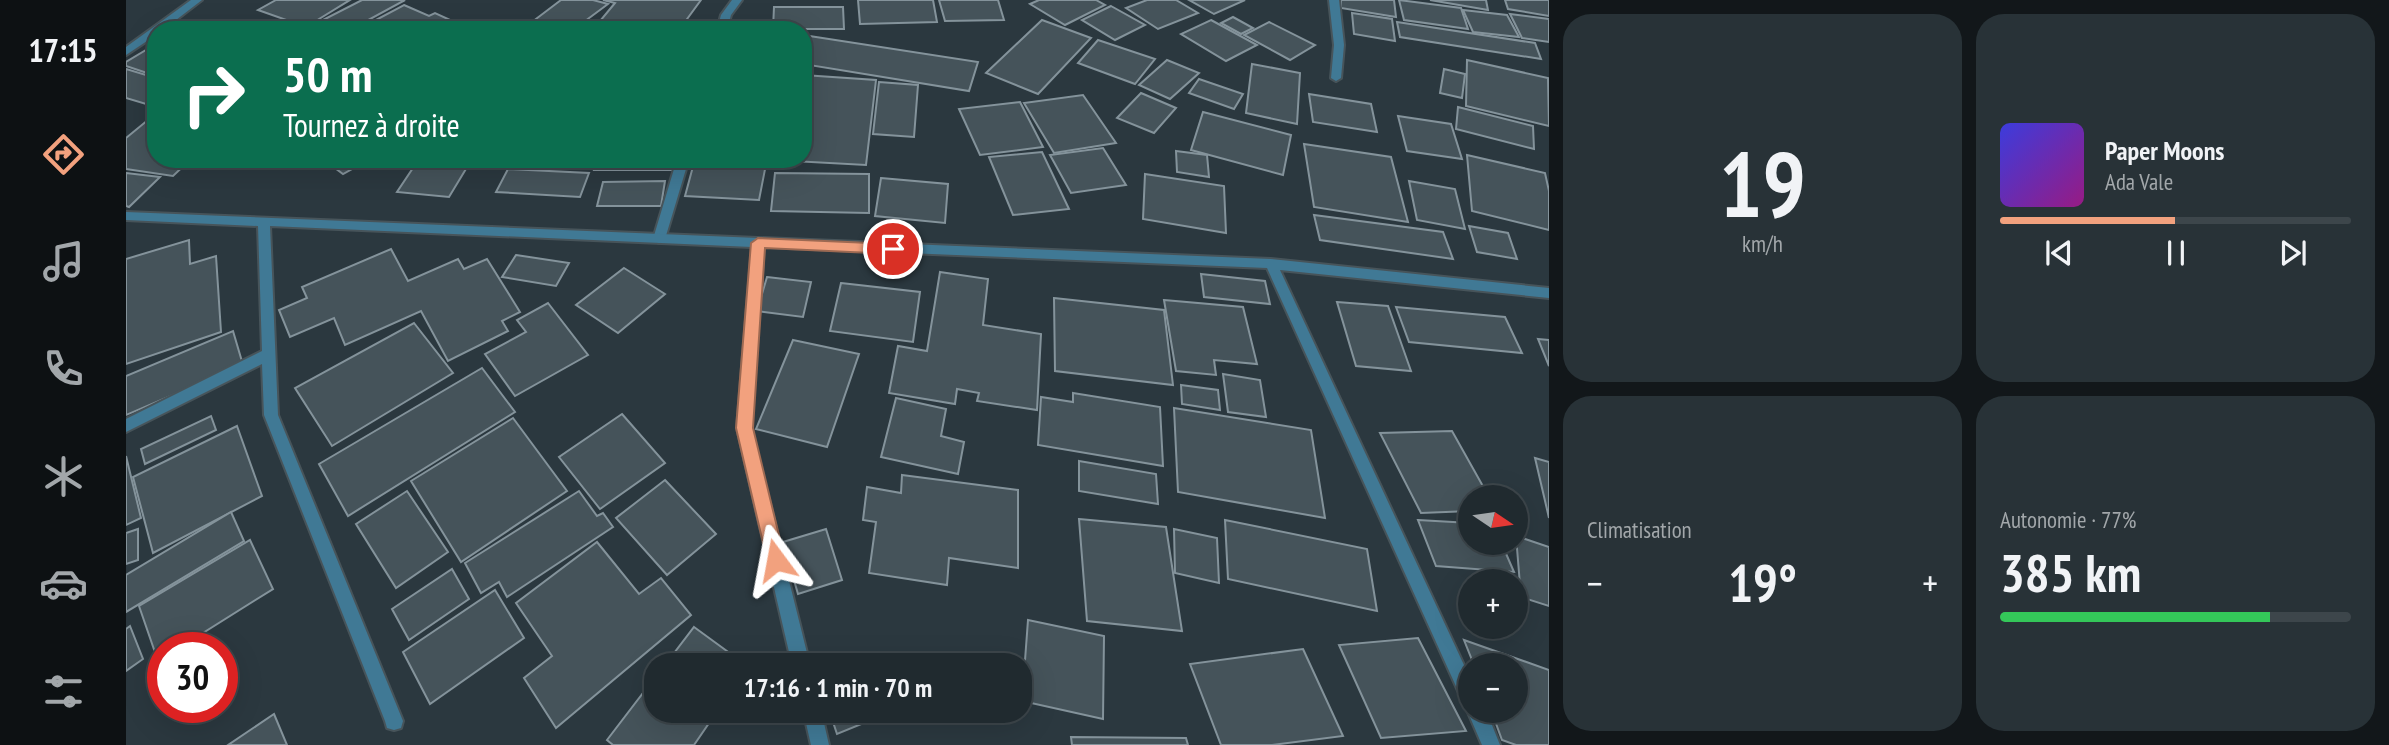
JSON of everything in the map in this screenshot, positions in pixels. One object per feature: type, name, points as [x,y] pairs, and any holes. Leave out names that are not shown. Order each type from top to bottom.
[{"type":"street","points":[[168,21],[197,0]]},
{"type":"street","points":[[724,21],[737,0]]},
{"type":"street","points":[[1334,0],[1339,45],[1336,78]]},
{"type":"street","points":[[126,52],[147,37]]},
{"type":"street","points":[[659,239],[679,168]]},
{"type":"street","points":[[126,216],[1271,264],[1549,293]]},
{"type":"street","points":[[264,222],[271,415],[394,722]]},
{"type":"street","points":[[758,243],[744,428],[798,653]]},
{"type":"street","points":[[1271,264],[1458,672]]},
{"type":"street","points":[[126,426],[269,354]]},
{"type":"street","points":[[815,723],[820,745]]},
{"type":"street","points":[[1482,723],[1492,745]]},
{"type":"building","points":[[276,0],[350,0],[316,21],[289,21],[258,10]]},
{"type":"building","points":[[362,0],[405,0],[366,21],[321,21]]},
{"type":"building","points":[[561,0],[593,0],[608,4],[585,21],[533,21]]},
{"type":"building","points":[[603,0],[701,0],[686,21],[600,21],[615,3]]},
{"type":"building","points":[[858,0],[933,0],[937,22],[860,24]]},
{"type":"building","points":[[939,0],[998,0],[1004,20],[945,21]]},
{"type":"building","points":[[1039,0],[1096,0],[1105,5],[1065,25],[1030,4]]},
{"type":"building","points":[[1147,0],[1176,0],[1198,13],[1158,29],[1126,8]]},
{"type":"building","points":[[1189,0],[1245,0],[1214,14]]},
{"type":"building","points":[[1341,0],[1394,0],[1396,17],[1341,8]]},
{"type":"building","points":[[1399,0],[1461,8],[1468,29],[1404,20]]},
{"type":"building","points":[[1430,0],[1486,0],[1488,10]]},
{"type":"building","points":[[1505,0],[1549,0],[1549,16],[1508,9]]},
{"type":"building","points":[[404,5],[429,16],[435,13],[452,21],[374,21]]},
{"type":"building","points":[[1111,6],[1145,25],[1115,40],[1082,20]]},
{"type":"building","points":[[774,7],[843,7],[844,29],[812,29],[812,21],[773,21]]},
{"type":"building","points":[[1463,10],[1507,15],[1519,37],[1473,32]]},
{"type":"building","points":[[1352,13],[1392,19],[1395,41],[1354,34]]},
{"type":"building","points":[[1510,14],[1549,19],[1549,42],[1522,38]]},
{"type":"building","points":[[1233,17],[1253,28],[1241,34],[1221,23]]},
{"type":"building","points":[[1042,20],[1091,38],[1038,94],[986,73]]},
{"type":"building","points":[[1211,20],[1257,45],[1226,61],[1181,34]]},
{"type":"building","points":[[1269,22],[1315,45],[1290,60],[1244,35]]},
{"type":"building","points":[[1397,22],[1535,43],[1541,59],[1400,37]]},
{"type":"building","points":[[812,36],[978,62],[969,91],[812,65]]},
{"type":"building","points":[[1098,40],[1155,59],[1135,84],[1078,63]]},
{"type":"building","points":[[147,49],[147,73],[126,66],[126,62]]},
{"type":"building","points":[[1167,60],[1199,73],[1170,99],[1139,85]]},
{"type":"building","points":[[1467,60],[1548,78],[1549,126],[1466,106]]},
{"type":"building","points":[[1252,64],[1300,73],[1297,124],[1246,113]]},
{"type":"building","points":[[126,69],[147,75],[147,104],[126,98]]},
{"type":"building","points":[[1444,69],[1465,74],[1462,98],[1440,93]]},
{"type":"building","points":[[812,76],[876,80],[866,165],[812,162]]},
{"type":"building","points":[[1199,79],[1243,94],[1234,109],[1189,93]]},
{"type":"building","points":[[879,82],[918,85],[914,137],[873,134]]},
{"type":"building","points":[[1141,93],[1176,108],[1154,133],[1117,118]]},
{"type":"building","points":[[1309,94],[1371,104],[1377,132],[1313,122]]},
{"type":"building","points":[[1083,95],[1116,143],[1054,153],[1024,103]]},
{"type":"building","points":[[1020,102],[1043,147],[980,155],[959,109]]},
{"type":"building","points":[[1458,107],[1533,126],[1534,149],[1456,129]]},
{"type":"building","points":[[1203,112],[1291,135],[1283,175],[1191,150]]},
{"type":"building","points":[[1398,116],[1451,124],[1462,159],[1407,151]]},
{"type":"building","points":[[147,121],[147,168],[181,168],[173,176],[126,169],[126,138]]},
{"type":"building","points":[[1304,144],[1391,157],[1408,222],[1314,207]]},
{"type":"building","points":[[1103,148],[1126,185],[1071,193],[1050,155]]},
{"type":"building","points":[[1176,151],[1207,155],[1209,177],[1177,172]]},
{"type":"building","points":[[1042,152],[1069,209],[1013,215],[989,157]]},
{"type":"building","points":[[1467,155],[1545,173],[1549,191],[1549,230],[1472,211]]},
{"type":"building","points":[[335,168],[354,168],[343,174]]},
{"type":"building","points":[[413,168],[467,168],[449,197],[397,192]]},
{"type":"building","points":[[595,168],[675,168],[675,170]]},
{"type":"building","points":[[693,168],[765,168],[759,200],[685,196]]},
{"type":"building","points":[[508,169],[589,173],[580,197],[496,192]]},
{"type":"building","points":[[126,173],[160,177],[129,207],[126,206]]},
{"type":"building","points":[[775,173],[869,174],[869,213],[771,211]]},
{"type":"building","points":[[1145,174],[1224,186],[1226,233],[1143,219]]},
{"type":"building","points":[[881,178],[948,184],[945,223],[875,216]]},
{"type":"building","points":[[665,181],[661,206],[597,206],[603,182]]},
{"type":"building","points":[[1409,181],[1455,189],[1465,229],[1417,220]]},
{"type":"building","points":[[1314,215],[1443,232],[1453,259],[1320,240]]},
{"type":"building","points":[[1469,226],[1508,233],[1517,259],[1477,252]]},
{"type":"building","points":[[189,240],[190,264],[216,256],[221,332],[126,364],[126,259]]},
{"type":"building","points":[[391,249],[408,281],[458,259],[464,269],[487,259],[520,312],[502,321],[508,331],[448,361],[421,311],[345,345],[334,318],[290,337],[279,310],[307,298],[302,287]]},
{"type":"building","points":[[516,255],[569,263],[556,286],[502,277]]},
{"type":"building","points":[[624,268],[665,294],[618,333],[576,305]]},
{"type":"building","points":[[940,272],[988,279],[983,325],[1041,334],[1037,410],[977,401],[979,393],[957,389],[955,404],[889,393],[898,346],[927,351]]},
{"type":"building","points":[[1201,274],[1265,281],[1270,304],[1204,297]]},
{"type":"building","points":[[767,277],[811,282],[803,317],[757,311]]},
{"type":"building","points":[[841,283],[920,292],[913,342],[830,331]]},
{"type":"building","points":[[1054,298],[1164,310],[1173,385],[1055,371]]},
{"type":"building","points":[[1164,300],[1243,307],[1257,364],[1214,360],[1216,375],[1176,371]]},
{"type":"building","points":[[1337,302],[1388,306],[1411,371],[1356,366]]},
{"type":"building","points":[[548,303],[588,355],[515,396],[485,354],[526,332],[517,320]]},
{"type":"building","points":[[1396,307],[1505,317],[1522,353],[1409,342]]},
{"type":"building","points":[[414,323],[453,373],[332,446],[295,388]]},
{"type":"building","points":[[233,331],[243,365],[126,415],[126,376]]},
{"type":"building","points":[[1538,339],[1549,340],[1549,366]]},
{"type":"building","points":[[793,340],[859,354],[827,447],[756,429]]},
{"type":"building","points":[[482,368],[515,412],[348,516],[319,464]]},
{"type":"building","points":[[1223,374],[1260,380],[1266,417],[1228,412]]},
{"type":"building","points":[[1181,385],[1218,390],[1220,410],[1182,404]]},
{"type":"building","points":[[1073,393],[1160,407],[1163,466],[1038,445],[1041,397],[1073,402]]},
{"type":"building","points":[[896,398],[946,409],[941,436],[964,442],[958,474],[881,457]]},
{"type":"building","points":[[1174,408],[1311,430],[1325,518],[1178,492]]},
{"type":"building","points":[[622,414],[665,463],[600,509],[559,457]]},
{"type":"building","points":[[211,416],[216,430],[145,464],[141,449]]},
{"type":"building","points":[[513,418],[567,491],[461,562],[411,481]]},
{"type":"building","points":[[237,426],[262,496],[153,553],[133,477]]},
{"type":"building","points":[[1452,431],[1482,485],[1458,485],[1458,511],[1421,513],[1380,433]]},
{"type":"building","points":[[126,456],[141,518],[126,525]]},
{"type":"building","points":[[1535,458],[1549,462],[1549,518]]},
{"type":"building","points":[[1079,461],[1156,474],[1158,504],[1079,491]]},
{"type":"building","points":[[902,475],[1018,490],[1018,568],[949,558],[947,585],[869,573],[876,522],[863,520],[867,487],[901,493]]},
{"type":"building","points":[[665,480],[716,534],[667,575],[616,518]]},
{"type":"building","points":[[407,491],[448,552],[396,588],[356,524]]},
{"type":"building","points":[[579,491],[597,516],[603,513],[613,527],[507,597],[499,582],[481,593],[465,563]]},
{"type":"building","points":[[231,512],[244,541],[126,612],[126,575]]},
{"type":"building","points":[[1079,519],[1166,527],[1182,631],[1087,621]]},
{"type":"building","points":[[1225,520],[1367,549],[1377,611],[1228,579]]},
{"type":"building","points":[[1418,520],[1458,522],[1458,555],[1507,555],[1513,569],[1475,569],[1436,566]]},
{"type":"building","points":[[138,529],[138,560],[126,564],[126,533]]},
{"type":"building","points":[[826,529],[842,580],[798,594],[783,542]]},
{"type":"building","points":[[1174,529],[1217,538],[1219,583],[1175,573]]},
{"type":"building","points":[[250,540],[273,589],[204,632],[148,632],[139,606]]},
{"type":"building","points":[[1528,540],[1549,547],[1549,606],[1528,599],[1528,569],[1519,569],[1518,555],[1528,555]]},
{"type":"building","points":[[597,542],[639,594],[661,578],[691,615],[556,728],[524,678],[552,656],[516,603]]},
{"type":"building","points":[[452,569],[469,599],[409,640],[392,609]]},
{"type":"building","points":[[495,590],[524,638],[430,704],[403,652]]},
{"type":"building","points":[[1028,620],[1104,636],[1103,719],[1032,703],[1032,653],[1026,653]]},
{"type":"building","points":[[130,626],[143,659],[126,671],[126,629]]},
{"type":"building","points":[[694,627],[730,653],[674,653]]},
{"type":"building","points":[[1418,638],[1458,716],[1458,723],[1462,723],[1466,731],[1381,738],[1339,645]]},
{"type":"building","points":[[1464,640],[1501,653],[1469,653]]},
{"type":"building","points":[[1303,649],[1343,736],[1272,745],[1221,745],[1190,664]]},
{"type":"building","points":[[1528,663],[1549,670],[1549,745],[1516,745],[1502,740],[1496,723],[1528,723]]},
{"type":"building","points":[[644,692],[644,723],[709,723],[694,745],[613,745],[607,740]]},
{"type":"building","points":[[274,714],[287,745],[228,745]]},
{"type":"building","points":[[833,723],[864,723],[837,734]]},
{"type":"building","points":[[1071,737],[1186,738],[1188,745],[1072,745]]},
{"type":"route","points":[[776,560],[744,428],[758,243],[893,249]]}]
